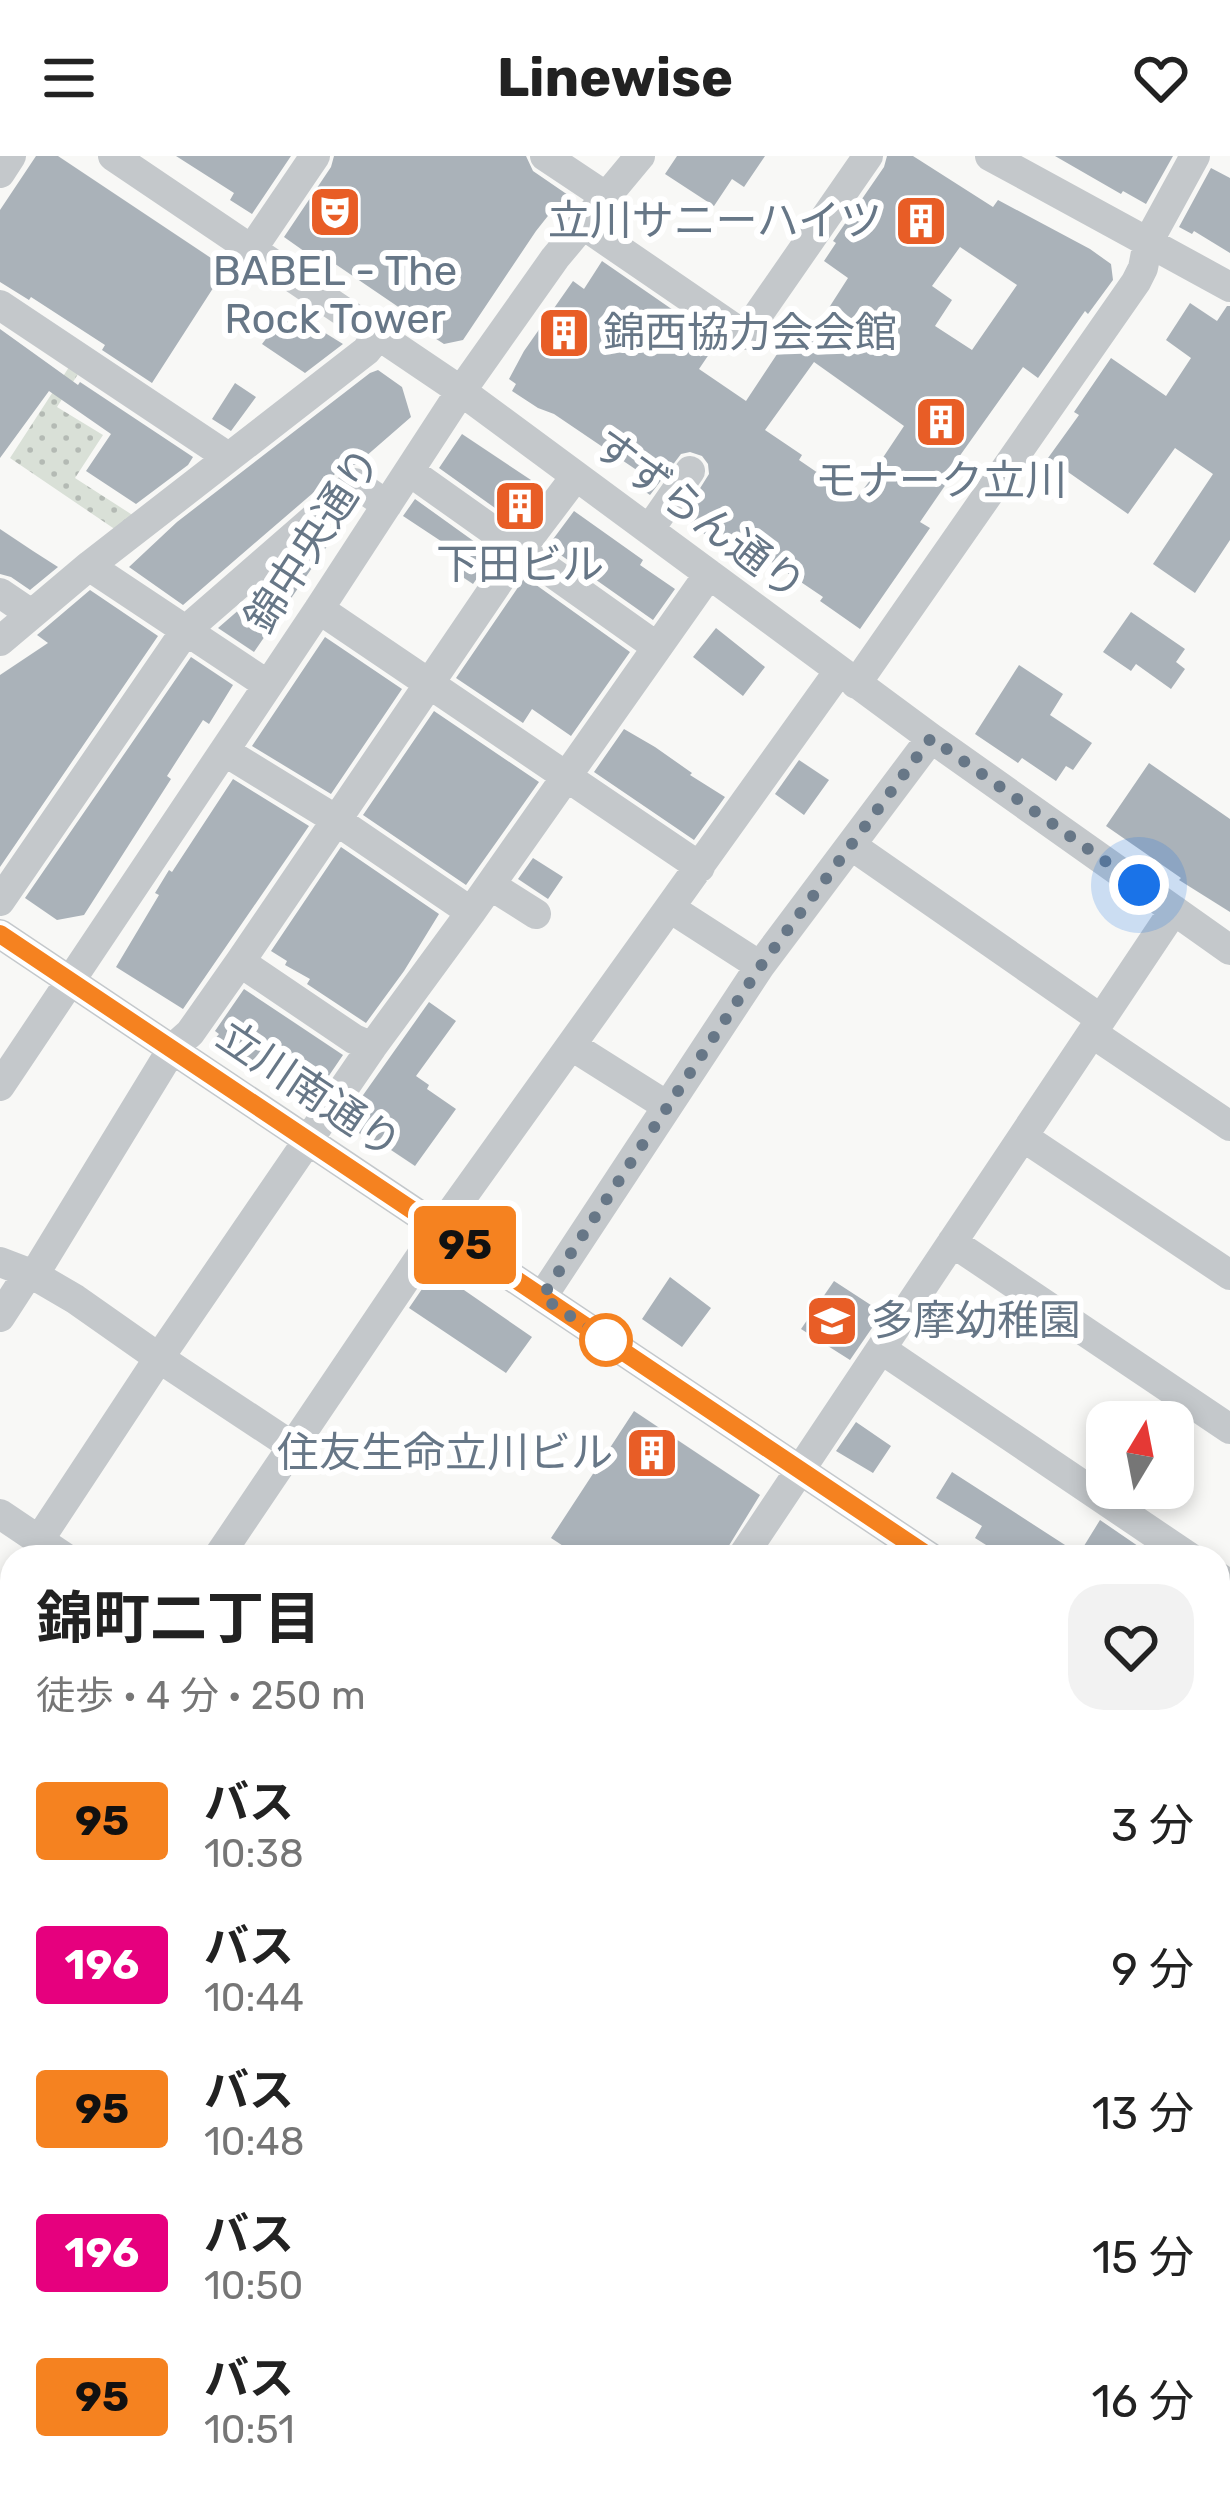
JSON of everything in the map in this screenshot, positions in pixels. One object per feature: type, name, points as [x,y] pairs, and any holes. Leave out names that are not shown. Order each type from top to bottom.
[{"type":"street","points":[[0,173],[11,156]]},
{"type":"street","name":"すずらん通り","points":[[113,156],[461,391],[931,738],[1230,950]]},
{"type":"street","points":[[252,249],[315,156]]},
{"type":"street","points":[[545,156],[605,196]]},
{"type":"street","name":"錦中央通り","points":[[0,1086],[461,391],[582,224],[640,156]]},
{"type":"street","points":[[582,224],[744,334],[868,156]]},
{"type":"street","points":[[990,156],[1230,286]]},
{"type":"street","points":[[226,1545],[440,1228],[700,866],[848,677],[1136,282],[1148,242],[1195,156]]},
{"type":"street","points":[[0,305],[200,421],[228,457]]},
{"type":"street","points":[[0,641],[366,351],[380,335]]},
{"type":"street","points":[[409,471],[657,646]]},
{"type":"street","points":[[649,530],[690,471]]},
{"type":"street","points":[[0,1317],[24,1280],[34,1275],[172,1049],[190,1033],[520,550],[576,476]]},
{"type":"street","points":[[0,901],[186,630],[355,483],[387,505]]},
{"type":"street","points":[[89,566],[268,685]]},
{"type":"street","points":[[54,1545],[159,1358],[372,1047],[709,574]]},
{"type":"street","points":[[0,593],[31,614]]},
{"type":"street","points":[[319,610],[700,866]]},
{"type":"street","points":[[542,1297],[760,967],[931,738]]},
{"type":"street","points":[[224,751],[471,912]]},
{"type":"street","points":[[852,846],[1230,1126]]},
{"type":"street","points":[[490,884],[536,914]]},
{"type":"street","points":[[670,908],[760,967]]},
{"type":"street","points":[[750,1545],[1174,910]]},
{"type":"street","name":"立川南通り","points":[[0,934],[912,1545]]},
{"type":"street","points":[[240,962],[372,1047]]},
{"type":"street","points":[[572,1046],[667,1106]]},
{"type":"street","points":[[1023,1136],[1230,1275]]},
{"type":"street","points":[[952,1242],[1230,1429]]},
{"type":"street","points":[[0,1262],[75,1299],[292,1446]]},
{"type":"street","points":[[881,1349],[1171,1545]]},
{"type":"street","points":[[0,1514],[47,1545]]},
{"type":"shaded area","points":[[71,364],[80,371],[57,407],[103,435],[75,478],[134,516],[116,530],[10,458]]},
{"type":"building","points":[[36,156],[58,156],[226,268],[152,383],[102,350],[105,345],[0,282],[0,210]]},
{"type":"building","points":[[176,156],[291,156],[252,214],[230,200],[234,193]]},
{"type":"building","points":[[334,156],[526,156],[533,171],[568,195],[536,231],[463,340],[444,344],[416,326],[419,321],[322,255],[318,261],[284,237]]},
{"type":"building","points":[[677,156],[765,156],[744,187],[732,179],[714,206],[665,174]]},
{"type":"building","points":[[887,156],[913,156],[993,207],[998,200],[1090,249],[1111,264],[1113,280],[1038,378],[1023,367],[949,471],[953,474],[920,522],[930,528],[860,629],[820,601],[823,597],[740,541],[731,554],[682,517],[709,474],[702,456],[681,454],[650,495],[637,486],[644,475],[512,391],[516,384],[509,379],[573,281],[584,289],[602,261],[718,341],[699,369],[746,401],[801,318],[816,328],[848,278],[824,261]],"holes":[[[960,247],[1017,285],[972,350],[935,326],[952,300],[932,286]],[[814,362],[904,426],[856,499],[765,430]]]},
{"type":"building","points":[[1055,156],[1173,156],[1146,204]]},
{"type":"building","points":[[1211,168],[1230,178],[1230,253],[1179,227]]},
{"type":"building","points":[[1190,303],[1217,321],[1230,306],[1230,540],[1195,593],[1153,564],[1213,474],[1175,448],[1128,514],[1048,458],[1111,358],[1166,396],[1191,358],[1166,340]]},
{"type":"building","points":[[288,310],[343,344],[305,373],[262,344]]},
{"type":"building","points":[[0,329],[193,457],[188,465],[136,504],[86,471],[111,434],[49,391],[0,458]]},
{"type":"building","points":[[378,370],[402,387],[411,417],[357,464],[342,468],[183,605],[129,567],[177,522]]},
{"type":"building","points":[[235,383],[256,397],[231,431],[212,419]]},
{"type":"building","points":[[462,434],[541,491],[516,523],[439,468]]},
{"type":"building","points":[[415,499],[493,555],[473,584],[449,568],[459,553],[403,516]]},
{"type":"building","points":[[574,511],[675,589],[653,620],[548,546]]},
{"type":"building","points":[[341,521],[254,652],[218,628]]},
{"type":"building","points":[[0,529],[58,567],[30,590],[0,574]]},
{"type":"building","points":[[525,577],[630,652],[571,736],[532,709],[523,723],[456,678]]},
{"type":"building","points":[[90,590],[158,636],[0,867],[0,675],[48,643],[37,635]]},
{"type":"building","points":[[1131,612],[1185,649],[1176,662],[1185,669],[1171,689],[1136,664],[1131,671],[1103,652]]},
{"type":"building","points":[[716,628],[765,667],[743,696],[693,657]]},
{"type":"building","points":[[325,637],[402,689],[331,794],[252,746]]},
{"type":"building","points":[[191,657],[233,685],[209,724],[203,720],[84,915],[57,920],[25,898]]},
{"type":"building","points":[[1019,665],[1063,694],[1050,715],[1092,743],[1073,770],[1066,766],[1056,781],[975,734]]},
{"type":"building","points":[[434,711],[539,782],[466,885],[363,815]]},
{"type":"building","points":[[624,729],[725,797],[694,840],[594,772]]},
{"type":"building","points":[[799,760],[829,780],[804,815],[775,794]]},
{"type":"building","points":[[1149,763],[1230,819],[1230,912],[1106,826]]},
{"type":"building","points":[[233,779],[309,826],[183,1009],[116,967],[169,870],[172,872]]},
{"type":"building","points":[[341,847],[439,914],[366,1023],[307,984],[310,979],[271,951]]},
{"type":"building","points":[[533,858],[563,877],[548,899],[518,879]]},
{"type":"building","points":[[244,989],[343,1055],[313,1099],[306,1100],[214,1040],[219,1034],[215,1031]]},
{"type":"building","points":[[429,1002],[456,1021],[416,1076],[456,1109],[415,1166],[385,1146],[382,1150],[344,1122]]},
{"type":"building","points":[[435,1270],[532,1337],[506,1373],[409,1308]]},
{"type":"building","points":[[670,1277],[711,1308],[682,1347],[642,1319]]},
{"type":"building","points":[[834,1281],[877,1309],[869,1322],[874,1325],[850,1360],[801,1329]]},
{"type":"building","name":"住友生命立川ビル","points":[[634,1411],[760,1495],[729,1545],[562,1545],[551,1538]]},
{"type":"building","points":[[856,1422],[891,1446],[873,1473],[836,1451]]},
{"type":"building","points":[[952,1472],[1065,1545],[986,1545],[975,1538],[982,1526],[936,1498]]},
{"type":"building","points":[[1100,1520],[1136,1545],[1085,1545]]},
{"type":"bus line","name":"95","points":[[0,934],[912,1545]]},
{"type":"place","name":"BABEL - The Rock Tower","points":[[335,212]]},
{"type":"place","name":"立川サニーハイツ","points":[[921,221]]},
{"type":"place","name":"錦西協力会会館","points":[[564,333]]},
{"type":"place","name":"モナーク立川","points":[[941,422]]},
{"type":"place","name":"下田ビル","points":[[520,506]]},
{"type":"place","name":"多摩幼稚園","points":[[832,1321]]},
{"type":"place","name":"住友生命立川ビル","points":[[652,1453]]},
{"type":"route","points":[[606,1340],[615,1346],[542,1297],[760,967],[931,738],[1139,885]]}]
